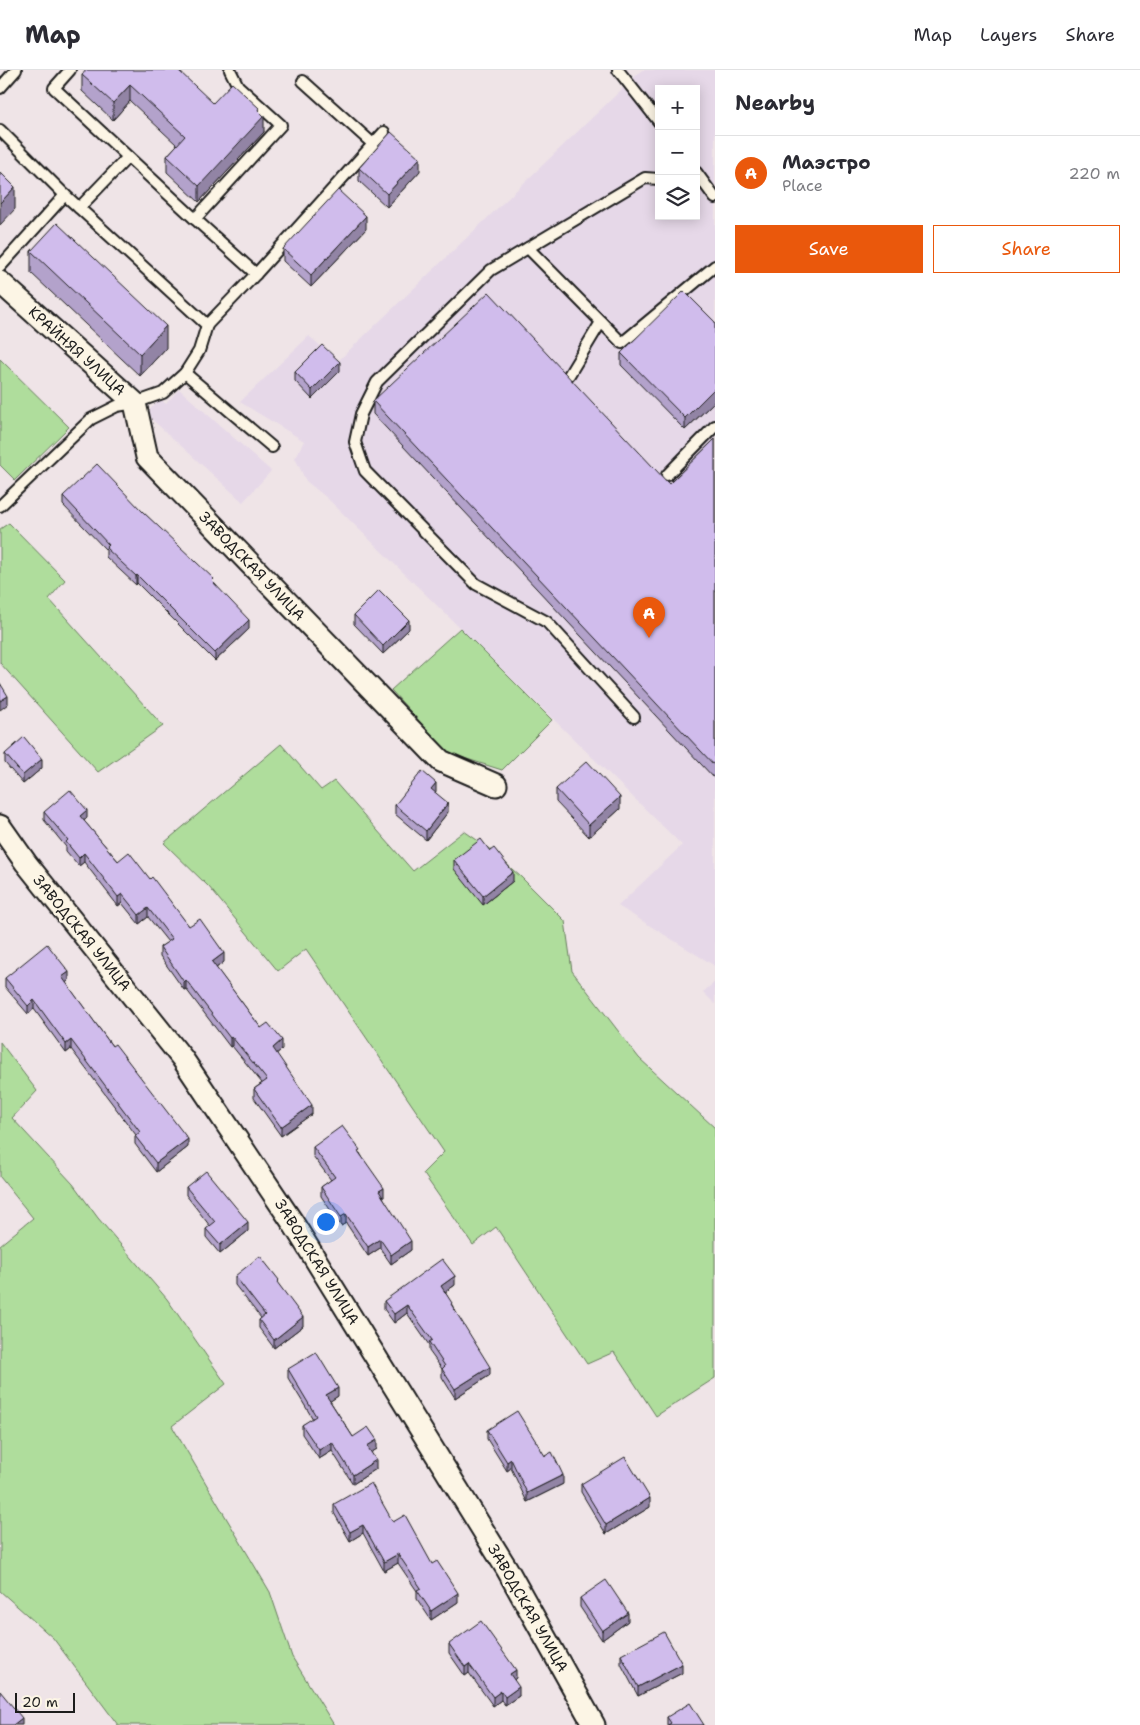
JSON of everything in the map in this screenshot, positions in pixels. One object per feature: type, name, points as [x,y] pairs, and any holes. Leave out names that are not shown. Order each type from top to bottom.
[{"type":"street","name":"КРАЙНЯЯ УЛИЦА","points":[[0,282],[133,401]]},
{"type":"street","name":"ЗАВОДСКАЯ УЛИЦА","points":[[133,401],[147,457],[441,761],[496,785]]},
{"type":"street","name":"ЗАВОДСКАЯ УЛИЦА","points":[[0,826],[26,863],[182,1058],[293,1223],[507,1569],[594,1725]]},
{"type":"lane","points":[[0,88],[16,70]]},
{"type":"lane","points":[[70,70],[54,88],[256,274]]},
{"type":"lane","points":[[195,219],[281,125],[238,86],[230,70]]},
{"type":"lane","points":[[618,70],[655,117]]},
{"type":"lane","points":[[303,81],[373,144]]},
{"type":"lane","points":[[0,130],[65,195],[207,325]]},
{"type":"lane","points":[[0,506],[91,419],[117,406],[163,393],[185,373],[199,351],[207,325],[256,274],[384,132]]},
{"type":"lane","points":[[79,208],[128,157]]},
{"type":"lane","points":[[634,717],[547,622],[476,584],[365,470],[354,442],[361,414],[377,382],[491,270],[645,178],[655,179]]},
{"type":"lane","points":[[700,181],[715,180]]},
{"type":"lane","points":[[700,181],[715,198]]},
{"type":"lane","points":[[0,267],[65,195]]},
{"type":"lane","points":[[528,248],[622,343],[715,266]]},
{"type":"lane","points":[[570,375],[601,322]]},
{"type":"lane","points":[[185,373],[272,447]]},
{"type":"lane","points":[[667,475],[715,426]]},
{"type":"shaded area","points":[[642,70],[715,70],[715,966],[618,906],[682,845],[327,498],[306,481],[295,458],[304,441],[240,402],[309,336],[338,361]]},
{"type":"shaded area","points":[[179,389],[271,471],[243,502],[146,414],[160,399],[166,404]]},
{"type":"shaded area","points":[[715,982],[715,1004],[703,992]]},
{"type":"green space","points":[[0,359],[69,427],[15,480],[0,465]]},
{"type":"green space","points":[[9,523],[65,580],[49,599],[163,726],[98,772],[0,663],[0,529]]},
{"type":"green space","points":[[460,628],[552,720],[502,770],[448,753],[391,690]]},
{"type":"green space","points":[[281,744],[321,790],[334,781],[413,871],[464,831],[487,847],[521,877],[565,921],[572,971],[639,1058],[715,1128],[715,1378],[656,1416],[614,1352],[587,1364],[496,1227],[473,1245],[423,1173],[444,1152],[306,949],[278,971],[209,887],[164,843]]},
{"type":"green space","points":[[0,1042],[37,1091],[12,1118],[73,1184],[98,1218],[167,1299],[226,1384],[172,1426],[270,1592],[292,1657],[334,1725],[118,1725],[53,1638],[0,1591],[0,1245],[33,1218],[0,1177]]},
{"type":"building","points":[[86,70],[178,70],[213,103],[232,83],[259,108],[258,110],[264,116],[199,186],[167,156],[185,136],[130,85],[113,103],[82,75]]},
{"type":"building","points":[[391,132],[420,158],[387,194],[359,168]]},
{"type":"building","points":[[0,172],[15,187],[0,203]]},
{"type":"building","points":[[338,190],[366,216],[311,275],[283,249]]},
{"type":"building","points":[[57,223],[166,326],[140,354],[31,251]]},
{"type":"building","points":[[684,291],[715,322],[715,388],[685,418],[621,353]]},
{"type":"building","points":[[489,292],[669,484],[715,439],[715,766],[373,401]]},
{"type":"building","points":[[322,345],[340,362],[312,390],[295,372]]},
{"type":"building","points":[[97,464],[142,511],[214,579],[212,581],[249,620],[215,653],[137,575],[106,548],[109,545],[63,496]]},
{"type":"building","points":[[379,590],[409,620],[383,646],[354,615]]},
{"type":"building","points":[[0,683],[8,696],[0,701]]},
{"type":"building","points":[[24,737],[42,759],[23,775],[5,754]]},
{"type":"building","points":[[587,761],[620,797],[589,825],[556,789]]},
{"type":"building","points":[[422,771],[436,783],[431,789],[448,803],[426,831],[395,805]]},
{"type":"building","points":[[70,790],[87,810],[80,816],[118,861],[129,852],[150,879],[152,877],[189,926],[200,919],[224,953],[212,962],[261,1028],[268,1023],[282,1040],[273,1048],[312,1105],[281,1127],[254,1089],[267,1080],[232,1037],[230,1038],[186,980],[184,982],[160,947],[172,939],[148,908],[139,915],[122,894],[118,897],[84,853],[79,858],[66,842],[68,840],[44,812]]},
{"type":"building","points":[[481,839],[490,851],[494,848],[513,872],[483,896],[454,860]]},
{"type":"building","points":[[47,944],[69,972],[62,977],[112,1046],[115,1044],[188,1139],[156,1163],[135,1136],[140,1132],[71,1040],[66,1044],[34,1000],[28,1006],[5,978]]},
{"type":"building","points":[[342,1126],[384,1188],[379,1191],[411,1241],[391,1255],[380,1239],[368,1247],[346,1214],[341,1217],[321,1187],[335,1177],[313,1147]]},
{"type":"building","points":[[206,1171],[248,1222],[220,1245],[206,1229],[215,1222],[186,1187]]},
{"type":"building","points":[[260,1256],[279,1280],[277,1282],[303,1317],[274,1340],[259,1320],[265,1315],[235,1276]]},
{"type":"building","points":[[442,1259],[455,1276],[441,1286],[490,1367],[455,1389],[442,1369],[445,1366],[429,1342],[432,1340],[407,1305],[394,1314],[384,1301]]},
{"type":"building","points":[[316,1352],[338,1388],[326,1395],[353,1437],[368,1427],[377,1440],[367,1446],[376,1460],[353,1475],[332,1442],[319,1450],[302,1425],[316,1416],[288,1369]]},
{"type":"building","points":[[517,1411],[545,1456],[552,1452],[563,1475],[527,1493],[511,1459],[507,1462],[487,1430]]},
{"type":"building","points":[[625,1457],[650,1498],[606,1525],[581,1484]]},
{"type":"building","points":[[371,1483],[393,1522],[405,1515],[432,1564],[437,1561],[458,1593],[431,1611],[417,1590],[421,1588],[398,1554],[384,1562],[363,1525],[350,1532],[334,1504]]},
{"type":"building","points":[[606,1580],[628,1613],[602,1631],[580,1598]]},
{"type":"building","points":[[481,1621],[516,1670],[510,1674],[519,1687],[505,1697],[501,1691],[493,1697],[469,1664],[465,1667],[449,1644]]},
{"type":"building","points":[[664,1632],[682,1664],[638,1687],[621,1655]]},
{"type":"building","points":[[0,1691],[22,1718],[13,1725],[0,1725]]},
{"type":"building","points":[[690,1703],[704,1725],[668,1725],[671,1723],[667,1717]]},
{"type":"place","name":"Маэстро","points":[[649,638]]}]
